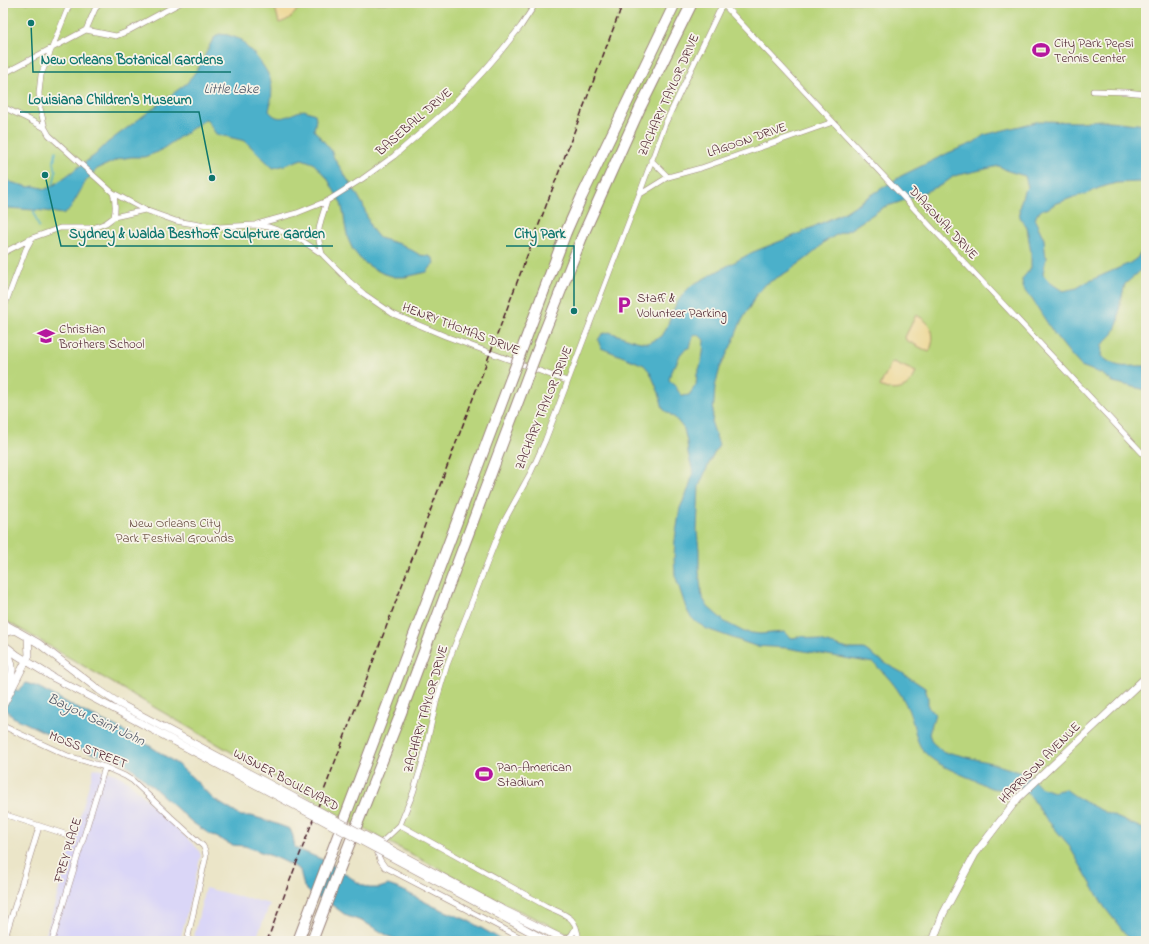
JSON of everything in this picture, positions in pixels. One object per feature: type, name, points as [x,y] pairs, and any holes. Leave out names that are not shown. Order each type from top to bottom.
[{"type":"highway","points":[[298,941],[566,232],[675,3]]},
{"type":"highway","points":[[312,941],[582,237],[640,108],[692,3]]},
{"type":"street","points":[[44,128],[39,93],[41,75],[70,3]]},
{"type":"street","points":[[3,74],[86,30],[95,9],[100,3]]},
{"type":"street","points":[[86,30],[116,36],[180,3]]},
{"type":"street","name":"BASEBALL DRIVE","points":[[322,254],[319,241],[319,230],[328,201],[394,156],[449,108],[501,51],[521,26],[536,3]]},
{"type":"street","name":"DIAGONAL DRIVE","points":[[723,3],[1146,457]]},
{"type":"street","name":"ZACHARY TAYLOR DRIVE","points":[[527,941],[385,867],[380,860],[377,851],[380,844],[400,825],[413,793],[422,764],[437,698],[447,665],[502,525],[532,472],[665,124],[723,3]]},
{"type":"street","points":[[1093,91],[1146,94]]},
{"type":"street","name":"HENRY THOMAS DRIVE","points":[[3,107],[44,128],[49,135],[82,163],[113,193],[145,210],[176,221],[219,227],[254,225],[269,227],[292,235],[322,254],[359,290],[393,314],[445,336],[567,381]]},
{"type":"street","name":"LAGOON DRIVE","points":[[639,195],[668,177],[701,168],[833,122]]},
{"type":"street","points":[[651,160],[668,177]]},
{"type":"street","points":[[113,193],[116,200],[114,217]]},
{"type":"street","points":[[254,225],[297,213],[328,201]]},
{"type":"street","points":[[3,253],[32,238],[60,228],[93,228],[106,223],[114,217],[145,210]]},
{"type":"street","points":[[3,310],[32,238]]},
{"type":"street","name":"WISNER BOULEVARD","points":[[3,624],[38,643],[99,690],[120,704],[499,911],[547,941]]},
{"type":"street","points":[[3,637],[6,632],[16,630]]},
{"type":"street","points":[[3,693],[10,686],[30,655],[28,638]]},
{"type":"street","points":[[3,706],[13,672],[12,661],[4,645]]},
{"type":"street","name":"WISNER BOULEVARD","points":[[4,645],[54,678],[499,911],[565,940]]},
{"type":"street","name":"HARRISON AVENUE","points":[[933,941],[943,914],[975,854],[1018,798],[1146,677]]},
{"type":"street","name":"MOSS STREET","points":[[3,726],[68,756],[105,766],[125,776],[133,781],[170,817],[203,846],[206,856],[187,941]]},
{"type":"street","name":"FREY PLACE","points":[[52,941],[105,766]]},
{"type":"street","points":[[3,814],[71,836]]},
{"type":"street","points":[[400,825],[566,916],[573,921],[579,941]]},
{"type":"street","points":[[4,941],[39,826]]},
{"type":"street","points":[[565,940],[573,934],[576,927]]},
{"type":"shaded area","points":[[94,768],[116,774],[128,781],[198,849],[201,855],[180,941],[44,941]]},
{"type":"shaded area","points":[[205,888],[270,904],[255,941],[193,941]]},
{"type":"green space","name":"New Orleans City Park Festival Grounds","points":[[3,3],[1146,3],[1146,941],[583,941],[503,903],[351,822],[3,619]]},
{"type":"sand","points":[[274,3],[286,3],[287,5],[288,3],[300,3],[292,16],[279,23]]},
{"type":"sand","points":[[916,315],[926,321],[932,330],[933,340],[929,352],[906,340],[905,337]]},
{"type":"sand","points":[[894,362],[916,372],[906,386],[897,390],[880,386],[891,363]]},
{"type":"water","name":"Little Lake","points":[[219,34],[228,35],[242,40],[265,68],[272,86],[269,111],[273,115],[281,118],[304,110],[315,114],[316,119],[314,130],[331,150],[334,158],[358,196],[363,205],[371,228],[379,238],[403,245],[420,255],[433,258],[434,263],[427,272],[405,277],[395,277],[382,273],[362,261],[353,250],[348,239],[341,203],[327,178],[313,163],[302,159],[273,168],[245,141],[216,134],[206,119],[158,152],[144,157],[119,159],[97,169],[86,181],[70,209],[63,214],[9,208],[3,209],[3,204],[6,203],[3,201],[3,174],[10,182],[29,187],[34,186],[46,189],[54,185],[187,83],[199,67],[213,39]]},
{"type":"water","points":[[1100,120],[1146,125],[1146,185],[1140,182],[1116,183],[1055,204],[1047,209],[1043,209],[1037,214],[1035,220],[1044,239],[1046,258],[1043,274],[1049,282],[1063,291],[1077,288],[1130,263],[1137,258],[1146,246],[1146,265],[1125,284],[1120,304],[1118,323],[1113,334],[1102,345],[1101,356],[1113,364],[1123,366],[1146,366],[1146,390],[1113,382],[1102,374],[1081,366],[1055,335],[1025,290],[1022,279],[1031,268],[1031,253],[1027,228],[1020,217],[1019,208],[1024,191],[1028,187],[1025,176],[1008,171],[999,166],[954,176],[942,185],[884,207],[849,230],[824,242],[806,259],[766,284],[757,294],[740,324],[720,368],[715,387],[712,424],[719,445],[699,486],[697,531],[699,572],[702,597],[708,607],[725,622],[744,632],[760,634],[784,632],[792,638],[803,636],[848,649],[864,649],[925,688],[928,698],[928,707],[935,714],[929,734],[932,742],[944,753],[951,753],[991,763],[1029,775],[1040,787],[1053,792],[1065,789],[1094,807],[1146,830],[1146,941],[1131,941],[1105,908],[1068,844],[1043,815],[1032,798],[1017,784],[1007,788],[994,789],[947,768],[933,759],[922,749],[918,742],[909,712],[897,688],[873,663],[787,648],[755,646],[707,629],[690,616],[675,575],[674,558],[675,539],[680,508],[689,488],[693,472],[684,429],[675,418],[663,409],[659,393],[650,372],[644,365],[601,348],[598,340],[602,334],[609,332],[636,341],[648,343],[657,339],[662,336],[666,329],[676,304],[692,285],[753,252],[796,235],[845,212],[901,176],[948,153],[973,143],[984,135],[1040,121],[1080,122]],"holes":[[[694,334],[700,336],[704,340],[703,353],[697,374],[696,385],[689,395],[683,396],[678,391],[676,386],[669,380],[671,371],[680,355],[684,350],[690,347]]]},
{"type":"water","name":"Bayou Saint John","points":[[3,682],[18,691],[26,683],[38,687],[86,713],[115,726],[150,746],[177,764],[213,799],[241,816],[251,816],[290,829],[295,848],[328,862],[360,884],[369,888],[379,888],[388,885],[402,890],[433,906],[467,920],[504,941],[399,941],[364,922],[347,916],[332,905],[311,894],[304,887],[300,870],[277,858],[245,846],[232,845],[208,833],[193,823],[133,769],[119,759],[94,754],[13,717],[3,707]]},
{"type":"waterway","points":[[53,185],[56,172],[54,162],[56,151]]},
{"type":"waterway","points":[[34,211],[39,227]]},
{"type":"railway","points":[[267,941],[623,3]]},
{"type":"place","name":"New Orleans Botanical Gardens","points":[[31,23]]},
{"type":"place","name":"City Park Pepsi Tennis Center","points":[[1041,50]]},
{"type":"place","name":"Sydney & Walda Besthoff Sculpture Garden","points":[[45,175]]},
{"type":"place","name":"Louisiana Children's Museum","points":[[212,178]]},
{"type":"place","name":"Staff & Volunteer Parking","points":[[624,305]]},
{"type":"place","name":"City Park","points":[[574,311]]},
{"type":"place","name":"Christian Brothers School","points":[[46,336]]},
{"type":"place","name":"Pan-American Stadium","points":[[484,774]]}]
